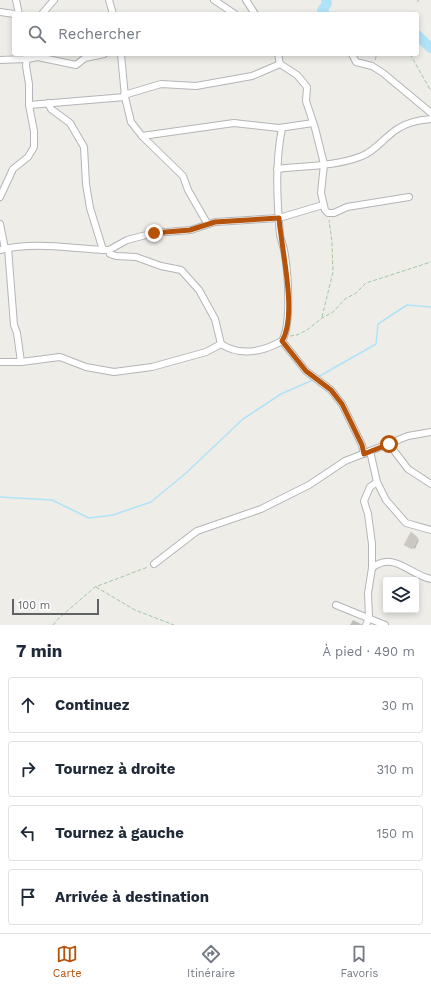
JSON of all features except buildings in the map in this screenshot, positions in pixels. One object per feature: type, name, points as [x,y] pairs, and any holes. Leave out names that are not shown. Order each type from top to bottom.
[{"type":"street","points":[[16,0],[19,12]]},
{"type":"street","points":[[44,12],[54,0]]},
{"type":"street","points":[[109,0],[112,12]]},
{"type":"street","points":[[214,0],[232,12]]},
{"type":"street","points":[[246,0],[254,12]]},
{"type":"street","points":[[0,12],[12,14]]},
{"type":"street","points":[[0,60],[38,57],[76,65],[85,58],[94,56]]},
{"type":"street","points":[[122,56],[125,96],[131,122],[142,136],[183,176],[188,190],[206,223]]},
{"type":"street","points":[[278,56],[280,64],[297,75],[307,87],[306,101],[314,123],[324,164],[320,193],[322,205],[328,213],[334,213],[347,207],[408,197]]},
{"type":"street","points":[[353,56],[356,62],[372,66],[383,73],[431,113]]},
{"type":"street","points":[[0,198],[13,169],[28,157],[34,147],[34,131],[29,105],[30,84],[26,66],[27,57]]},
{"type":"street","points":[[29,105],[125,96],[161,84],[196,86],[252,76],[280,64]]},
{"type":"street","points":[[48,103],[51,109],[70,123],[84,148],[86,184],[90,208],[106,250],[110,254],[116,256],[136,257],[161,266],[177,268],[183,272],[199,290],[214,319],[222,344],[238,351],[256,352],[267,349],[283,339],[288,318],[288,293],[279,218],[277,169],[282,128]]},
{"type":"street","points":[[277,169],[324,164],[362,156],[379,146],[398,128],[419,120],[431,119]]},
{"type":"street","points":[[142,136],[234,123],[282,128],[314,123]]},
{"type":"street","points":[[4,249],[60,245],[82,250],[106,250],[127,240],[154,233],[190,230],[206,223],[279,218],[322,205]]},
{"type":"street","points":[[0,224],[14,325],[17,332],[22,362]]},
{"type":"street","points":[[283,339],[306,371],[331,390],[342,404],[362,445],[364,454]]},
{"type":"street","points":[[0,362],[22,362],[60,357],[86,367],[114,372],[152,367],[206,352],[222,344]]},
{"type":"street","points":[[154,564],[197,531],[261,509],[309,485],[345,461],[408,436],[431,432]]},
{"type":"street","points":[[389,444],[408,469],[431,484]]},
{"type":"street","points":[[370,451],[377,482],[386,500],[406,523],[431,530]]},
{"type":"street","points":[[366,625],[369,618],[368,593],[372,568],[372,544],[368,514],[364,501],[370,487],[377,482]]},
{"type":"street","points":[[372,568],[378,563],[389,560],[431,579]]},
{"type":"street","points":[[336,605],[385,625]]},
{"type":"path","points":[[411,56],[431,91]]},
{"type":"path","points":[[322,318],[333,272],[332,242],[328,213]]},
{"type":"path","points":[[283,339],[297,335],[333,312],[345,299],[356,293],[366,283],[431,262]]},
{"type":"path","points":[[53,625],[95,587],[154,564]]},
{"type":"path","points":[[95,587],[135,610],[174,625]]},
{"type":"waterway","points":[[323,12],[322,11],[327,3],[326,0]]},
{"type":"waterway","points":[[419,37],[431,48]]},
{"type":"waterway","points":[[318,377],[376,344],[378,324],[407,305],[431,307]]},
{"type":"waterway","points":[[0,497],[52,500],[89,518],[113,515],[151,502],[186,473],[243,419],[281,394],[313,380]]},
{"type":"route","points":[[154,233],[190,230],[206,223],[279,218],[280,238],[284,251],[286,268],[288,309],[285,336],[282,341],[306,371],[331,390],[342,404],[362,445],[364,454],[389,444]]}]
